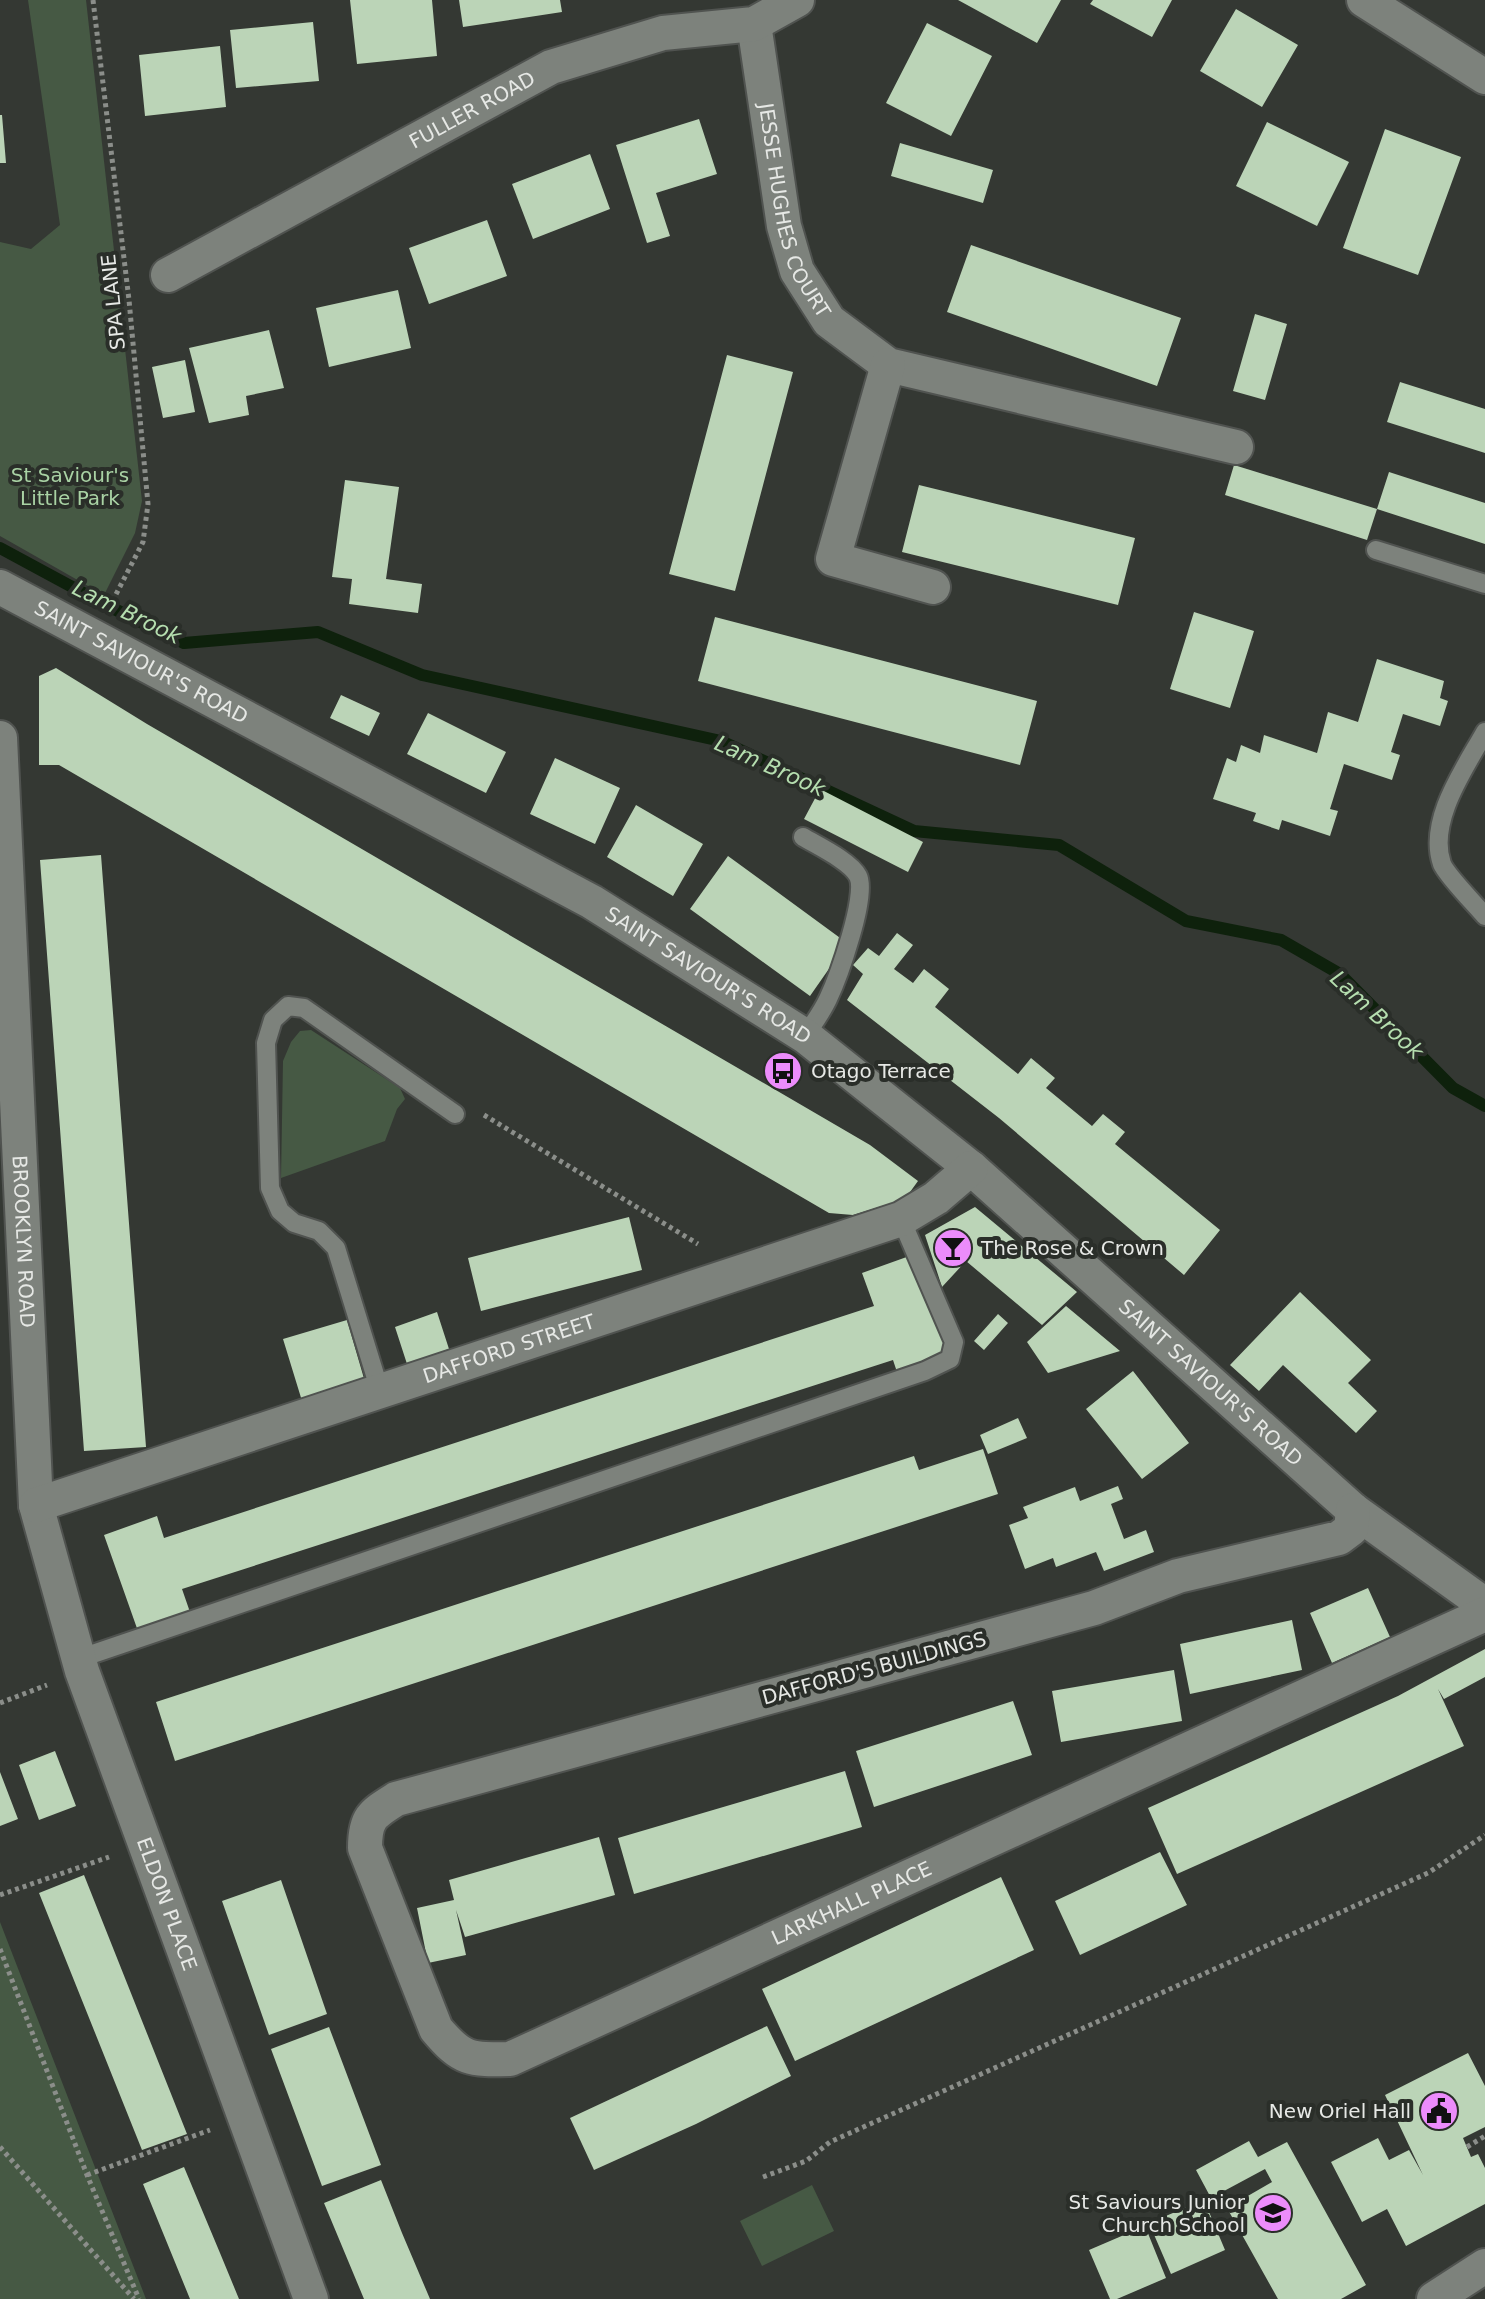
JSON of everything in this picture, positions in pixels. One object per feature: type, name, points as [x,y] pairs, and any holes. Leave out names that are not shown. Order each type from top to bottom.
[{"type":"street","name":"FULLER ROAD","points":[[168,275],[551,67],[663,33],[754,24],[797,0]]},
{"type":"street","points":[[1364,0],[1485,77]]},
{"type":"street","name":"JESSE HUGHES COURT","points":[[754,24],[784,226],[797,271],[829,321],[888,365],[1236,447]]},
{"type":"street","points":[[888,365],[833,559],[933,587]]},
{"type":"street","name":"SAINT SAVIOUR'S ROAD","points":[[0,587],[592,902],[805,1036],[971,1168],[1353,1510],[1485,1605]]},
{"type":"street","name":"BROOKLYN ROAD","points":[[0,738],[36,1505]]},
{"type":"street","name":"DAFFORD STREET","points":[[36,1505],[901,1219],[936,1198],[971,1168]]},
{"type":"street","name":"ELDON PLACE","points":[[36,1505],[80,1665],[311,2299]]},
{"type":"street","name":"DAFFORD'S BUILDINGS","points":[[378,1810],[396,1799],[1094,1608],[1178,1576],[1339,1538],[1351,1529],[1353,1510]]},
{"type":"street","name":"LARKHALL PLACE","points":[[378,1810],[365,1827],[365,1848],[436,2029],[456,2053],[480,2060],[510,2059],[1485,1614]]},
{"type":"street","points":[[1434,2299],[1485,2266]]},
{"type":"lane","points":[[1376,550],[1485,584]]},
{"type":"lane","points":[[1485,732],[1451,791],[1438,835],[1442,865],[1485,916]]},
{"type":"lane","points":[[803,837],[854,869],[860,880],[862,895],[836,980],[805,1036]]},
{"type":"lane","points":[[380,1391],[336,1248],[319,1231],[294,1223],[280,1211],[270,1188],[266,1043],[273,1020],[288,1006],[304,1008],[452,1112]]},
{"type":"lane","points":[[80,1665],[925,1371],[950,1359],[954,1342],[901,1219]]},
{"type":"path","name":"SPA LANE","points":[[93,0],[129,300],[148,504],[143,542],[116,596]]},
{"type":"path","points":[[452,1112],[485,1116],[743,1271]]},
{"type":"path","points":[[0,1703],[80,1665]]},
{"type":"path","points":[[763,2177],[806,2161],[830,2142],[1428,1873],[1485,1835]]},
{"type":"path","points":[[0,1895],[144,1845]]},
{"type":"path","points":[[0,1949],[137,2299]]},
{"type":"path","points":[[87,2175],[245,2118]]},
{"type":"path","points":[[1467,2147],[1485,2136]]},
{"type":"path","points":[[0,2147],[137,2299]]},
{"type":"green space","name":"St Saviour's Little Park","points":[[28,0],[86,0],[142,501],[135,533],[104,595],[0,536],[0,242],[31,249],[60,225]]},
{"type":"green space","points":[[311,1030],[400,1088],[405,1099],[397,1109],[385,1141],[281,1178],[283,1061],[291,1042],[300,1031]]},
{"type":"green space","points":[[0,1922],[146,2299],[0,2299]]},
{"type":"green space","points":[[812,2185],[834,2231],[762,2266],[740,2221]]},
{"type":"building","points":[[350,0],[432,0],[437,56],[357,64]]},
{"type":"building","points":[[459,0],[560,0],[562,12],[463,27]]},
{"type":"building","points":[[958,0],[1061,0],[1037,43]]},
{"type":"building","points":[[1093,0],[1172,0],[1152,37],[1090,4]]},
{"type":"building","points":[[1236,9],[1298,45],[1262,107],[1200,71]]},
{"type":"building","points":[[313,22],[319,81],[236,88],[230,30]]},
{"type":"building","points":[[927,23],[992,56],[951,136],[886,103]]},
{"type":"building","points":[[220,46],[226,107],[145,116],[139,55]]},
{"type":"building","points":[[2,115],[6,163],[0,163]]},
{"type":"building","points":[[699,119],[717,174],[656,193],[670,236],[647,243],[616,145]]},
{"type":"building","points":[[1267,122],[1349,162],[1317,226],[1236,186]]},
{"type":"building","points":[[1385,129],[1461,157],[1418,275],[1343,248]]},
{"type":"building","points":[[900,143],[993,170],[983,203],[891,176]]},
{"type":"building","points":[[590,154],[610,209],[533,239],[512,184]]},
{"type":"building","points":[[487,220],[507,276],[429,304],[409,248]]},
{"type":"building","points":[[971,245],[1181,318],[1157,386],[947,312]]},
{"type":"building","points":[[398,290],[411,348],[329,367],[316,308]]},
{"type":"building","points":[[1255,314],[1287,324],[1265,400],[1233,391]]},
{"type":"building","points":[[269,330],[284,388],[246,396],[249,415],[209,423],[189,348]]},
{"type":"building","points":[[727,355],[793,372],[735,591],[669,574]]},
{"type":"building","points":[[185,360],[195,412],[163,418],[152,367]]},
{"type":"building","points":[[1400,382],[1485,409],[1485,453],[1387,422]]},
{"type":"building","points":[[1234,465],[1377,509],[1367,540],[1225,495]]},
{"type":"building","points":[[1389,472],[1485,503],[1485,544],[1377,509]]},
{"type":"building","points":[[345,480],[399,487],[386,579],[422,584],[418,613],[349,604],[352,579],[332,577]]},
{"type":"building","points":[[919,485],[1135,538],[1118,605],[902,552]]},
{"type":"building","points":[[1194,612],[1254,631],[1230,708],[1170,689]]},
{"type":"building","points":[[715,617],[1037,701],[1020,765],[698,681]]},
{"type":"building","points":[[1377,659],[1444,681],[1440,698],[1448,701],[1440,726],[1403,714],[1391,752],[1400,755],[1392,780],[1344,764],[1330,809],[1338,811],[1330,836],[1282,820],[1279,830],[1253,821],[1256,813],[1213,799],[1227,758],[1236,762],[1241,745],[1260,753],[1264,735],[1317,753],[1328,712],[1358,722]]},
{"type":"building","points":[[56,668],[870,1145],[918,1181],[905,1199],[853,1215],[829,1213],[59,765],[39,765],[39,676]]},
{"type":"building","points":[[341,695],[380,713],[369,736],[330,718]]},
{"type":"building","points":[[428,713],[506,752],[486,793],[407,754]]},
{"type":"building","points":[[555,758],[620,788],[595,844],[530,814]]},
{"type":"building","points":[[820,789],[923,842],[908,872],[804,819]]},
{"type":"building","points":[[636,805],[703,844],[673,896],[607,857]]},
{"type":"building","points":[[101,855],[146,1447],[84,1451],[40,860]]},
{"type":"building","points":[[728,856],[847,943],[810,996],[690,909]]},
{"type":"building","points":[[897,933],[913,945],[894,969],[913,983],[924,969],[949,989],[935,1007],[1018,1074],[1031,1058],[1055,1078],[1046,1088],[1092,1126],[1103,1114],[1125,1132],[1115,1144],[1220,1230],[1184,1275],[999,1118],[847,1000],[863,974],[853,965],[868,948],[879,956]]},
{"type":"building","points":[[975,1207],[1077,1292],[1042,1325],[966,1261],[942,1287],[925,1235]]},
{"type":"building","points":[[629,1217],[642,1270],[481,1311],[468,1258]]},
{"type":"building","points":[[915,1254],[950,1353],[897,1372],[893,1360],[182,1589],[191,1615],[139,1634],[104,1535],[157,1516],[164,1538],[874,1306],[862,1273]]},
{"type":"building","points":[[1300,1292],[1371,1360],[1348,1383],[1377,1411],[1356,1433],[1283,1365],[1259,1391],[1230,1365]]},
{"type":"building","points":[[1066,1306],[1120,1351],[1048,1373],[1027,1342]]},
{"type":"building","points":[[437,1312],[449,1349],[407,1364],[395,1327]]},
{"type":"building","points":[[998,1314],[1008,1323],[984,1350],[974,1341]]},
{"type":"building","points":[[347,1320],[365,1382],[302,1401],[283,1339]]},
{"type":"building","points":[[1133,1371],[1189,1443],[1142,1479],[1086,1409]]},
{"type":"building","points":[[1018,1418],[1027,1438],[988,1454],[980,1435]]},
{"type":"building","points":[[983,1449],[998,1494],[175,1761],[156,1702],[914,1456],[919,1470]]},
{"type":"building","points":[[1118,1486],[1123,1499],[1111,1504],[1124,1539],[1146,1530],[1154,1552],[1104,1571],[1096,1552],[1056,1567],[1053,1558],[1025,1569],[1009,1525],[1028,1518],[1023,1507],[1075,1487],[1080,1501]]},
{"type":"building","points":[[1368,1588],[1390,1637],[1332,1663],[1310,1613]]},
{"type":"building","points":[[1292,1620],[1302,1670],[1190,1694],[1180,1644]]},
{"type":"building","points":[[1485,1649],[1485,1677],[1444,1699],[1438,1689],[1464,1746],[1177,1874],[1148,1808],[1398,1696]]},
{"type":"building","points":[[1174,1670],[1182,1721],[1061,1742],[1052,1691]]},
{"type":"building","points":[[1013,1701],[1032,1755],[874,1807],[856,1751]]},
{"type":"building","points":[[55,1751],[76,1806],[39,1820],[19,1765]]},
{"type":"building","points":[[845,1771],[862,1827],[634,1894],[618,1838]]},
{"type":"building","points":[[0,1772],[18,1819],[0,1826]]},
{"type":"building","points":[[599,1837],[615,1895],[465,1937],[456,1910],[466,1955],[428,1963],[417,1908],[454,1900],[449,1880]]},
{"type":"building","points":[[1160,1852],[1187,1905],[1080,1955],[1055,1901]]},
{"type":"building","points":[[84,1875],[187,2134],[142,2150],[39,1893]]},
{"type":"building","points":[[1001,1877],[1034,1950],[795,2061],[762,1989]]},
{"type":"building","points":[[281,1880],[327,2014],[269,2035],[222,1901]]},
{"type":"building","points":[[767,2026],[791,2076],[696,2124],[594,2170],[570,2118]]},
{"type":"building","points":[[329,2027],[381,2165],[322,2186],[271,2049]]},
{"type":"building","points":[[1468,2053],[1485,2086],[1485,2127],[1463,2138],[1471,2157],[1478,2154],[1485,2168],[1485,2204],[1406,2246],[1387,2209],[1362,2222],[1331,2162],[1378,2138],[1389,2160],[1409,2150],[1423,2175],[1385,2095]]},
{"type":"building","points":[[1249,2141],[1258,2157],[1287,2142],[1366,2285],[1341,2299],[1278,2299],[1227,2208],[1272,2182],[1265,2169],[1211,2198],[1196,2170]]},
{"type":"building","points":[[184,2167],[239,2299],[190,2299],[143,2184]]},
{"type":"building","points":[[381,2180],[430,2299],[364,2299],[324,2203]]},
{"type":"building","points":[[1204,2200],[1225,2250],[1171,2274],[1149,2223]]},
{"type":"building","points":[[1145,2226],[1166,2278],[1117,2299],[1110,2299],[1089,2250]]},
{"type":"waterway","name":"Lam Brook","points":[[0,548],[184,643],[318,632],[422,675],[721,741],[914,831],[1059,845],[1186,921],[1281,940],[1340,974],[1453,1088],[1485,1106]]},
{"type":"place","name":"Otago Terrace","points":[[783,1071]]},
{"type":"place","name":"The Rose & Crown","points":[[953,1248]]},
{"type":"place","name":"New Oriel Hall","points":[[1439,2111]]},
{"type":"place","name":"St Saviours Junior Church School","points":[[1273,2213]]}]
